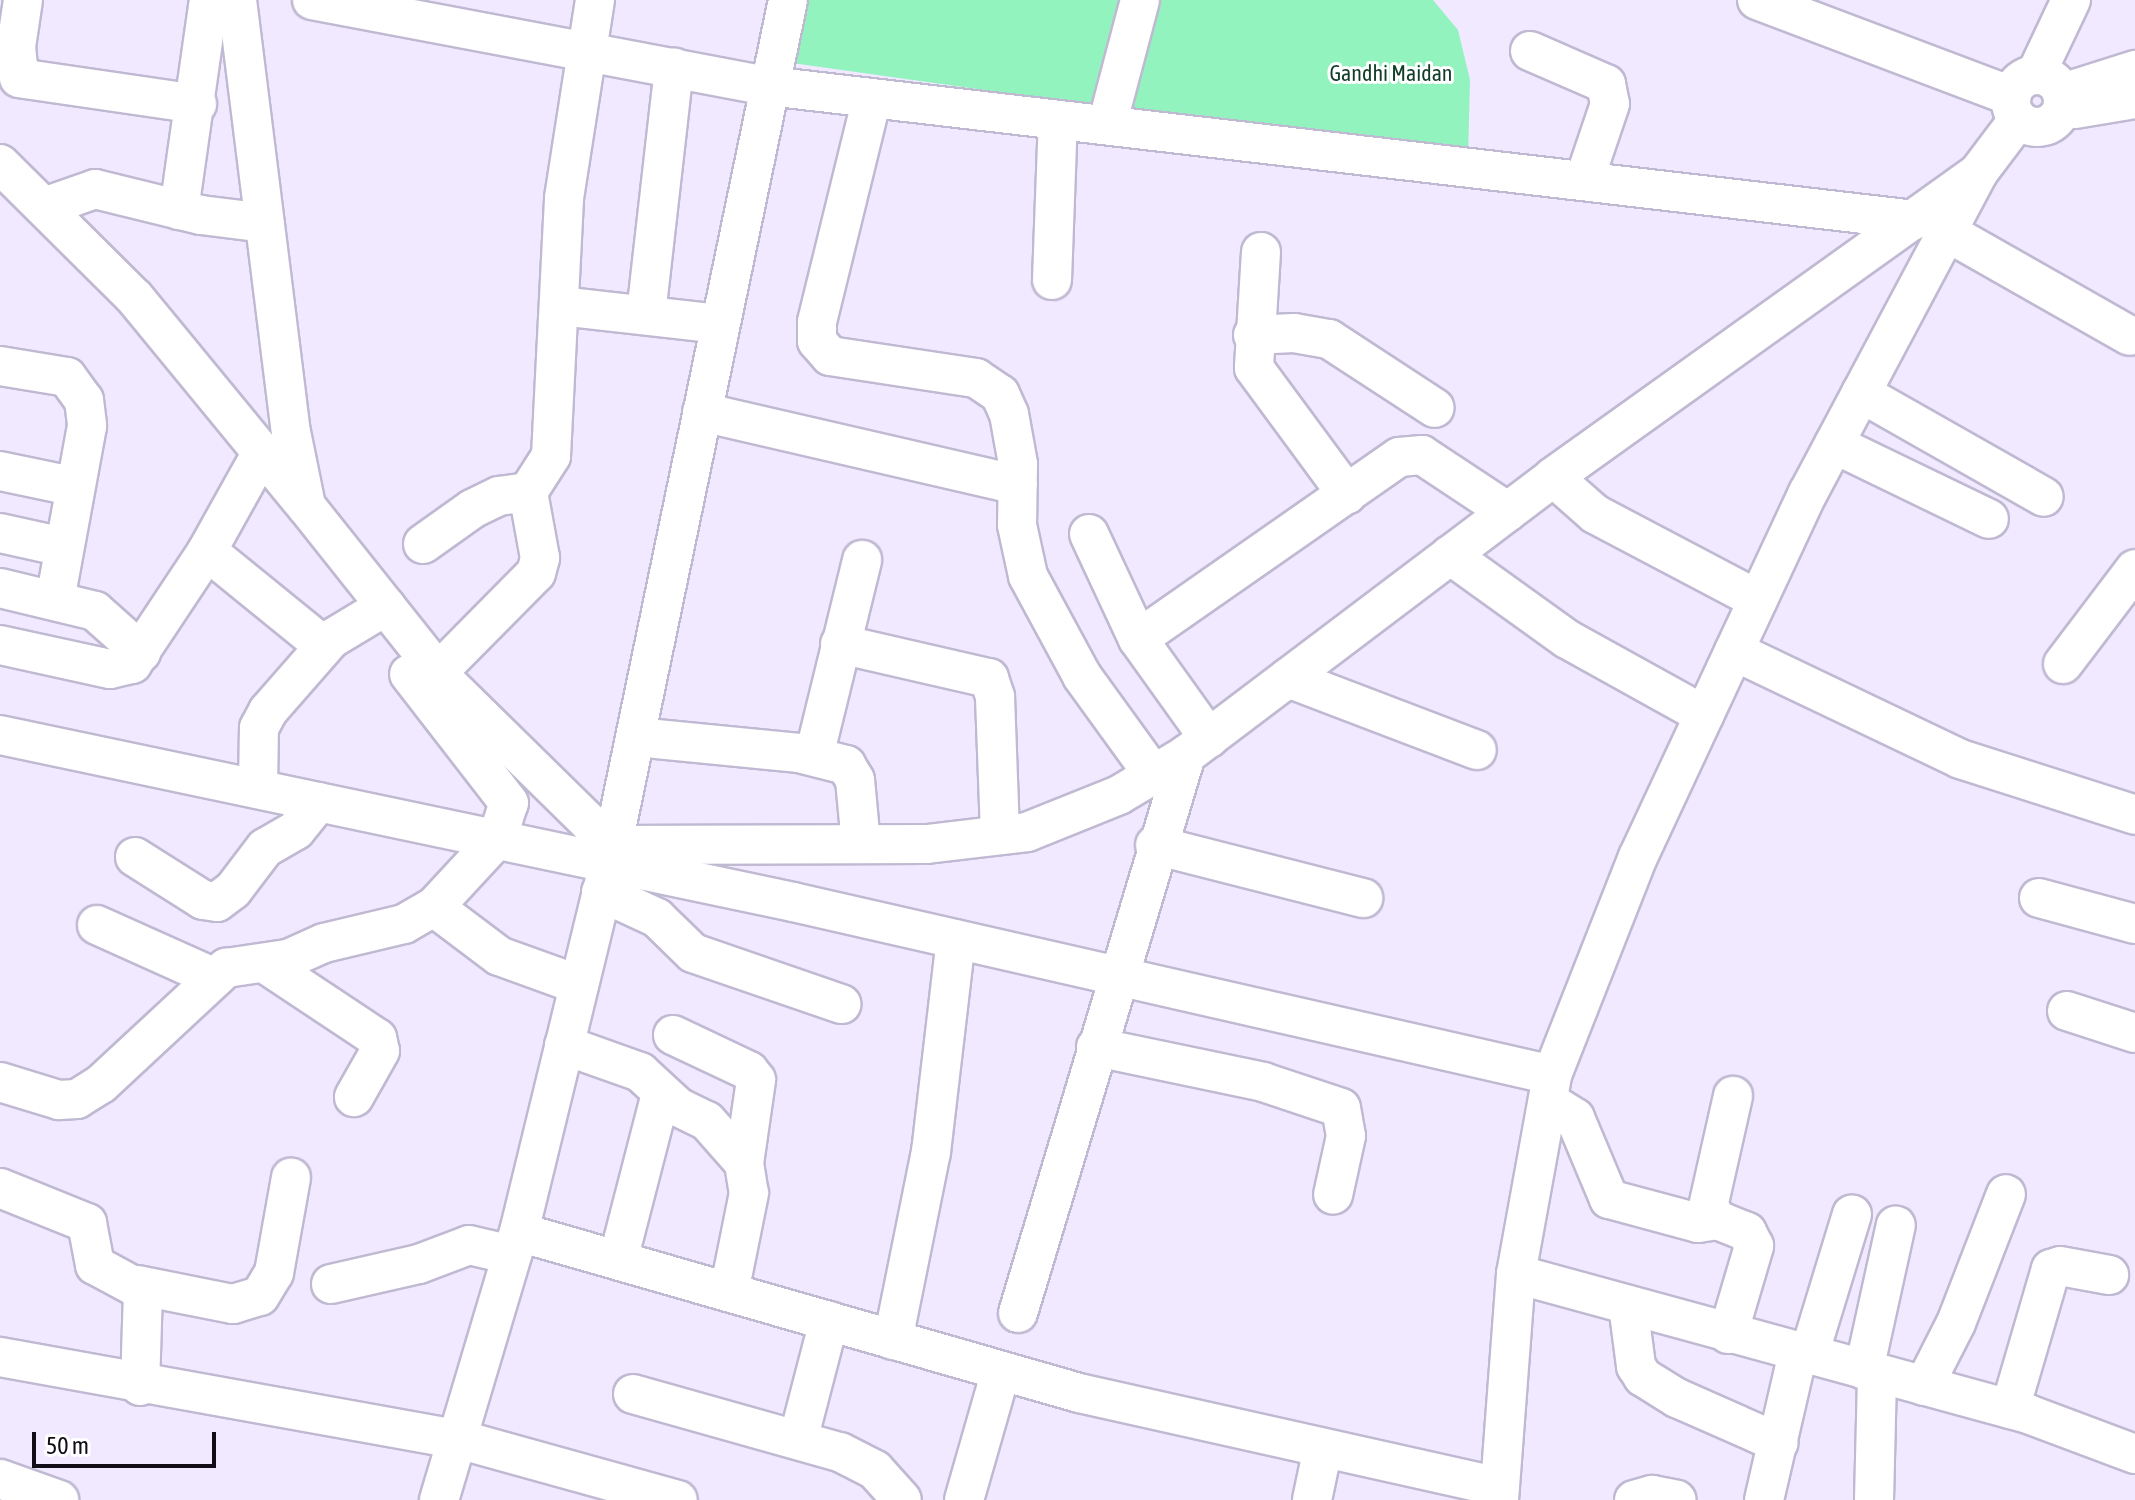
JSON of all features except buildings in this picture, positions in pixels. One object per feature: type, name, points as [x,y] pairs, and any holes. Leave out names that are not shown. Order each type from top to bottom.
[{"type":"street","points":[[23,0],[16,47],[19,78],[197,104]]},
{"type":"street","points":[[179,210],[197,104],[209,0]]},
{"type":"street","points":[[237,0],[306,506]]},
{"type":"street","points":[[438,672],[536,573],[541,544],[528,492],[551,456],[564,198],[583,51],[595,0]]},
{"type":"street","points":[[439,1500],[516,1243],[607,866],[788,0]]},
{"type":"street","points":[[1107,125],[1140,0]]},
{"type":"street","points":[[1757,0],[2038,99],[2135,99]]},
{"type":"street","points":[[607,866],[1000,835],[1063,820],[1153,774],[1197,747],[1553,477],[1930,226],[2038,99],[2071,0]]},
{"type":"street","points":[[334,2],[769,86],[1584,181],[1930,226],[2130,336]]},
{"type":"street","points":[[1530,51],[1606,84],[1610,104],[1584,181]]},
{"type":"street","points":[[646,314],[674,68]]},
{"type":"street","points":[[2038,99],[2135,70]]},
{"type":"street","points":[[872,98],[817,341],[830,356],[989,384],[1009,414],[1018,485],[1017,525],[1028,576],[1082,676],[1153,774]]},
{"type":"street","points":[[1052,280],[1058,120]]},
{"type":"street","points":[[0,164],[135,298],[438,672],[607,866],[657,918],[693,953],[841,1004]]},
{"type":"street","points":[[44,207],[95,189],[179,210],[265,223]]},
{"type":"street","points":[[331,1284],[419,1264],[469,1245],[516,1243],[618,1260],[1001,1371],[1500,1494],[1516,1274],[1550,1088],[1638,857],[1758,600],[1861,393],[1930,226]]},
{"type":"street","points":[[1261,252],[1253,335],[1254,368],[1347,494]]},
{"type":"street","points":[[560,306],[720,324]]},
{"type":"street","points":[[1253,335],[1329,339],[1435,408]]},
{"type":"street","points":[[0,366],[67,377],[77,384],[87,426],[72,486],[55,600]]},
{"type":"street","points":[[1861,393],[2044,497]]},
{"type":"street","points":[[702,412],[1018,485]]},
{"type":"street","points":[[1834,444],[1989,519]]},
{"type":"street","points":[[0,645],[110,669],[132,664],[207,551],[262,452]]},
{"type":"street","points":[[1138,639],[1411,453],[1431,460],[1508,512]]},
{"type":"street","points":[[0,471],[72,486]]},
{"type":"street","points":[[1553,477],[1595,514],[1758,600]]},
{"type":"street","points":[[423,544],[472,509],[499,496],[528,492]]},
{"type":"street","points":[[0,533],[63,547]]},
{"type":"street","points":[[1089,534],[1138,639],[1197,747]]},
{"type":"street","points":[[207,551],[324,646]]},
{"type":"street","points":[[1450,555],[1567,639],[1704,715]]},
{"type":"street","points":[[814,756],[862,560]]},
{"type":"street","points":[[2063,664],[2135,569]]},
{"type":"street","points":[[0,588],[95,611],[141,652]]},
{"type":"street","points":[[258,789],[263,719],[324,646],[386,606]]},
{"type":"street","points":[[0,1082],[59,1100],[77,1099],[101,1084],[215,978],[237,964],[264,963],[404,924],[434,907],[497,839],[509,803],[396,657],[385,631],[386,606]]},
{"type":"street","points":[[840,644],[989,678],[995,697],[1000,835]]},
{"type":"street","points":[[1734,651],[1960,759],[2135,815]]},
{"type":"street","points":[[1288,678],[1477,750]]},
{"type":"street","points":[[0,735],[956,939],[1116,976],[1550,1088],[1575,1118],[1609,1199],[1698,1223],[1718,1220]]},
{"type":"street","points":[[636,737],[814,756],[853,770],[861,844]]},
{"type":"street","points":[[1018,1313],[1155,845],[1197,747]]},
{"type":"street","points":[[135,857],[203,900],[217,902],[233,890],[265,848],[296,830],[319,802]]},
{"type":"street","points":[[1155,845],[1363,898]]},
{"type":"street","points":[[2039,898],[2135,924]]},
{"type":"street","points":[[434,907],[499,956],[579,985]]},
{"type":"street","points":[[97,925],[215,978]]},
{"type":"street","points":[[893,1340],[931,1152],[956,939]]},
{"type":"street","points":[[264,963],[377,1038],[380,1051],[354,1097]]},
{"type":"street","points":[[2067,1011],[2135,1033]]},
{"type":"street","points":[[673,1035],[749,1071],[756,1080],[744,1163],[749,1193],[729,1292]]},
{"type":"street","points":[[564,1045],[640,1072],[661,1094],[707,1121],[744,1163]]},
{"type":"street","points":[[1096,1047],[1263,1082],[1341,1108],[1346,1136],[1333,1195]]},
{"type":"street","points":[[618,1260],[661,1094]]},
{"type":"street","points":[[1728,1334],[1754,1246],[1747,1232],[1718,1220],[1708,1207],[1733,1096]]},
{"type":"street","points":[[0,1188],[87,1223],[95,1265],[137,1285],[233,1304],[260,1296],[274,1273],[291,1178]]},
{"type":"street","points":[[1924,1386],[1956,1323],[2006,1194]]},
{"type":"street","points":[[1764,1500],[1804,1354],[1852,1214]]},
{"type":"street","points":[[1874,1500],[1871,1372],[1896,1225]]},
{"type":"street","points":[[2010,1409],[2051,1269],[2060,1266],[2109,1275]]},
{"type":"street","points":[[1516,1274],[2010,1409],[2135,1454]]},
{"type":"street","points":[[137,1285],[145,1300],[140,1386]]},
{"type":"street","points":[[1628,1305],[1636,1366],[1643,1377],[1677,1398],[1779,1443]]},
{"type":"street","points":[[798,1440],[829,1321]]},
{"type":"street","points":[[0,1357],[140,1386],[458,1439],[678,1500]]},
{"type":"street","points":[[964,1500],[1001,1371]]},
{"type":"street","points":[[633,1394],[798,1440],[864,1462],[902,1500]]},
{"type":"street","points":[[1312,1500],[1323,1448]]},
{"type":"street","points":[[0,1479],[47,1498]]},
{"type":"street","points":[[1634,1500],[1652,1495],[1677,1500]]},
{"type":"green space","name":"Gandhi Maidan","points":[[805,0],[1433,0],[1458,30],[1470,80],[1468,158],[792,63]]}]
